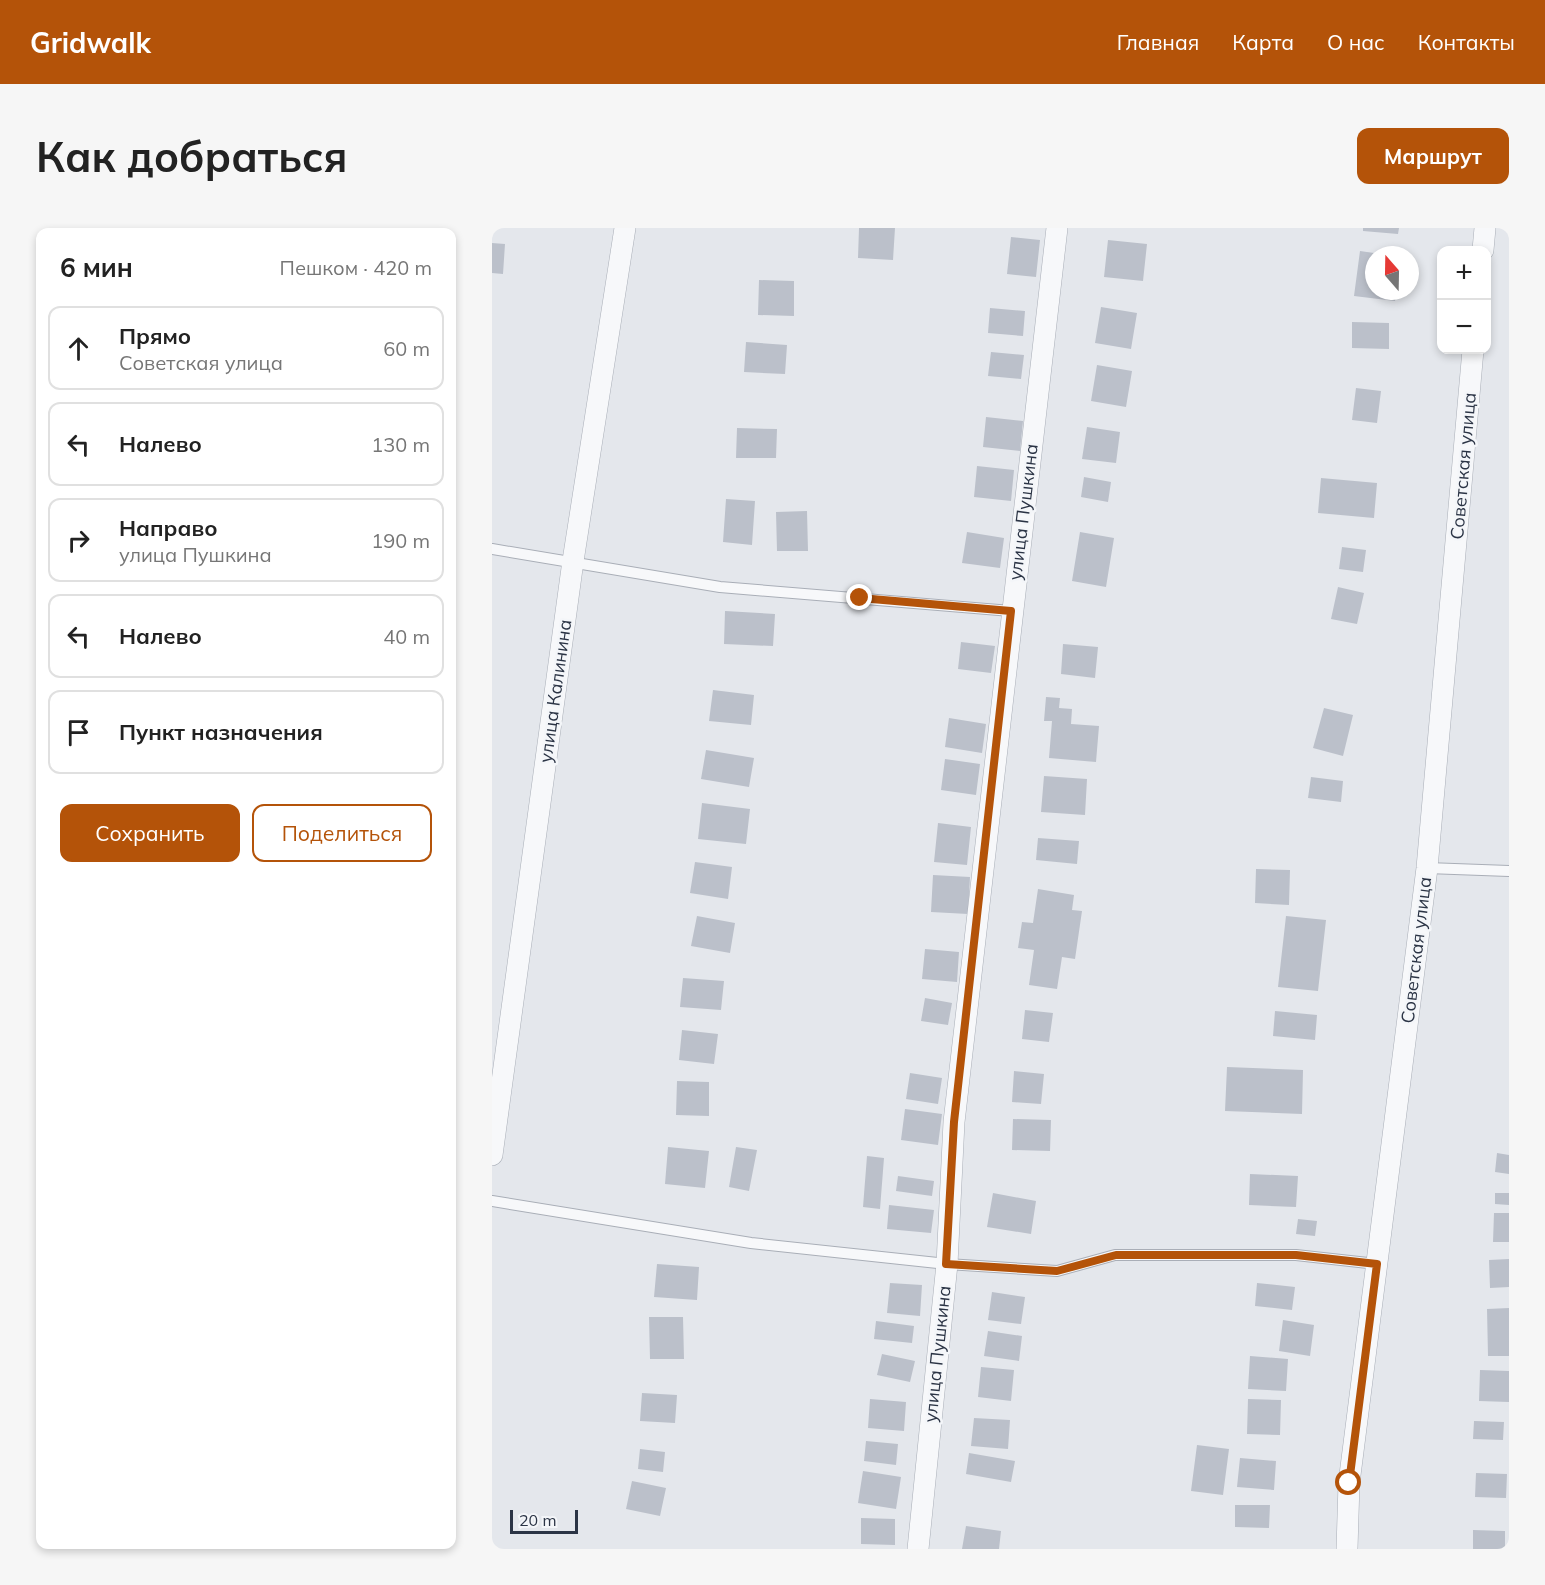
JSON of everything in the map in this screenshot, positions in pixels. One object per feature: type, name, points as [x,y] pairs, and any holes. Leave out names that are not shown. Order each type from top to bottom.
[{"type":"street","name":"улица Калинина","points":[[492,1155],[573,561],[625,228]]},
{"type":"street","name":"улица Пушкина","points":[[918,1549],[946,1264],[954,1122],[1011,611],[1057,228]]},
{"type":"street","points":[[1483,246],[1485,228]]},
{"type":"street","name":"Советская улица","points":[[1347,1549],[1349,1483],[1427,868],[1473,354]]},
{"type":"lane","points":[[492,549],[720,587],[1011,611]]},
{"type":"lane","points":[[1427,868],[1509,872]]},
{"type":"lane","points":[[492,1201],[751,1243],[946,1264],[1057,1271],[1116,1255],[1296,1255],[1377,1264]]},
{"type":"building","points":[[859,228],[895,228],[893,260],[858,258]]},
{"type":"building","points":[[1363,228],[1399,228],[1398,234],[1363,231]]},
{"type":"building","points":[[1011,237],[1040,240],[1036,277],[1007,274]]},
{"type":"building","points":[[1108,240],[1147,244],[1143,281],[1104,277]]},
{"type":"building","points":[[492,243],[505,244],[503,274],[492,273]]},
{"type":"building","points":[[1360,251],[1365,252],[1365,297],[1354,296]]},
{"type":"building","points":[[759,280],[794,281],[794,316],[758,315]]},
{"type":"building","points":[[1101,307],[1137,313],[1131,349],[1095,343]]},
{"type":"building","points":[[990,308],[1025,311],[1023,336],[988,333]]},
{"type":"building","points":[[1352,322],[1389,323],[1389,349],[1352,348]]},
{"type":"building","points":[[746,342],[787,345],[785,374],[744,372]]},
{"type":"building","points":[[991,352],[1024,355],[1021,379],[988,376]]},
{"type":"building","points":[[1097,365],[1132,371],[1126,407],[1091,401]]},
{"type":"building","points":[[1356,388],[1381,391],[1377,423],[1352,420]]},
{"type":"building","points":[[986,417],[1023,421],[1020,451],[983,447]]},
{"type":"building","points":[[1087,427],[1120,432],[1116,463],[1082,459]]},
{"type":"building","points":[[737,428],[777,429],[776,458],[736,458]]},
{"type":"building","points":[[977,466],[1014,470],[1011,501],[974,497]]},
{"type":"building","points":[[1084,477],[1111,482],[1108,502],[1081,497]]},
{"type":"building","points":[[1321,478],[1377,483],[1374,518],[1318,513]]},
{"type":"building","points":[[726,499],[755,501],[752,545],[723,542]]},
{"type":"building","points":[[807,511],[808,551],[777,551],[776,512]]},
{"type":"building","points":[[967,532],[1004,538],[1000,568],[962,563]]},
{"type":"building","points":[[1080,532],[1114,538],[1106,587],[1072,581]]},
{"type":"building","points":[[1342,547],[1366,550],[1363,572],[1339,569]]},
{"type":"building","points":[[1338,587],[1364,593],[1357,624],[1331,619]]},
{"type":"building","points":[[725,611],[775,614],[773,646],[724,644]]},
{"type":"building","points":[[961,642],[995,646],[991,673],[958,669]]},
{"type":"building","points":[[1063,644],[1098,647],[1095,678],[1061,674]]},
{"type":"building","points":[[713,690],[754,695],[751,725],[709,721]]},
{"type":"building","points":[[1046,697],[1060,698],[1059,708],[1072,709],[1071,724],[1099,726],[1096,762],[1049,758],[1052,721],[1044,721]]},
{"type":"building","points":[[1324,708],[1353,715],[1343,756],[1313,748]]},
{"type":"building","points":[[949,718],[986,724],[982,753],[945,747]]},
{"type":"building","points":[[706,750],[754,758],[749,787],[701,779]]},
{"type":"building","points":[[945,759],[980,764],[976,795],[941,790]]},
{"type":"building","points":[[1044,776],[1087,779],[1085,815],[1041,812]]},
{"type":"building","points":[[1311,777],[1343,781],[1341,802],[1308,798]]},
{"type":"building","points":[[702,803],[750,809],[746,844],[698,839]]},
{"type":"building","points":[[938,823],[971,827],[967,865],[934,862]]},
{"type":"building","points":[[1038,838],[1079,841],[1077,864],[1036,860]]},
{"type":"building","points":[[695,862],[732,867],[728,899],[690,893]]},
{"type":"building","points":[[1256,869],[1290,870],[1289,905],[1255,903]]},
{"type":"building","points":[[933,875],[970,877],[968,914],[931,912]]},
{"type":"building","points":[[1038,889],[1074,895],[1072,910],[1082,911],[1075,959],[1062,957],[1057,989],[1029,985],[1034,950],[1018,948],[1022,922],[1033,923]]},
{"type":"building","points":[[697,916],[735,923],[730,953],[691,946]]},
{"type":"building","points":[[1286,916],[1326,920],[1318,991],[1278,987]]},
{"type":"building","points":[[925,949],[959,952],[957,982],[922,979]]},
{"type":"building","points":[[683,978],[724,981],[721,1010],[680,1007]]},
{"type":"building","points":[[925,998],[952,1003],[948,1025],[921,1021]]},
{"type":"building","points":[[1025,1010],[1053,1013],[1049,1042],[1022,1039]]},
{"type":"building","points":[[1275,1011],[1317,1015],[1315,1040],[1273,1036]]},
{"type":"building","points":[[682,1030],[718,1034],[714,1064],[679,1060]]},
{"type":"building","points":[[1227,1067],[1303,1070],[1302,1114],[1225,1111]]},
{"type":"building","points":[[1014,1071],[1044,1074],[1041,1104],[1012,1102]]},
{"type":"building","points":[[910,1073],[942,1078],[938,1104],[906,1099]]},
{"type":"building","points":[[677,1081],[709,1082],[709,1116],[676,1115]]},
{"type":"building","points":[[905,1109],[942,1114],[938,1145],[901,1140]]},
{"type":"building","points":[[1013,1119],[1051,1120],[1050,1151],[1012,1150]]},
{"type":"building","points":[[668,1147],[709,1151],[705,1188],[665,1184]]},
{"type":"building","points":[[736,1147],[757,1150],[749,1191],[729,1187]]},
{"type":"building","points":[[1497,1153],[1509,1155],[1509,1174],[1495,1172]]},
{"type":"building","points":[[867,1156],[884,1158],[880,1209],[863,1207]]},
{"type":"building","points":[[1250,1174],[1298,1176],[1296,1207],[1249,1205]]},
{"type":"building","points":[[898,1176],[934,1181],[932,1196],[896,1191]]},
{"type":"building","points":[[993,1193],[1036,1201],[1031,1234],[987,1227]]},
{"type":"building","points":[[1495,1193],[1509,1193],[1509,1205],[1495,1204]]},
{"type":"building","points":[[889,1205],[934,1210],[931,1233],[887,1229]]},
{"type":"building","points":[[1494,1213],[1509,1213],[1509,1242],[1493,1242]]},
{"type":"building","points":[[1298,1219],[1317,1221],[1315,1236],[1296,1234]]},
{"type":"building","points":[[1509,1259],[1509,1287],[1490,1288],[1489,1260]]},
{"type":"building","points":[[657,1264],[699,1267],[697,1300],[654,1297]]},
{"type":"building","points":[[890,1283],[922,1285],[920,1316],[887,1313]]},
{"type":"building","points":[[1257,1283],[1295,1287],[1292,1310],[1255,1306]]},
{"type":"building","points":[[992,1292],[1025,1297],[1021,1324],[988,1320]]},
{"type":"building","points":[[1509,1308],[1509,1356],[1488,1356],[1487,1309]]},
{"type":"building","points":[[649,1317],[683,1317],[684,1359],[650,1359]]},
{"type":"building","points":[[1283,1320],[1314,1325],[1310,1356],[1279,1351]]},
{"type":"building","points":[[876,1321],[914,1326],[912,1343],[874,1339]]},
{"type":"building","points":[[988,1331],[1022,1336],[1019,1361],[984,1356]]},
{"type":"building","points":[[882,1354],[915,1361],[910,1382],[877,1375]]},
{"type":"building","points":[[1250,1356],[1288,1359],[1286,1391],[1248,1389]]},
{"type":"building","points":[[981,1367],[1014,1370],[1011,1401],[978,1397]]},
{"type":"building","points":[[1480,1370],[1509,1371],[1509,1402],[1479,1401]]},
{"type":"building","points":[[642,1393],[677,1395],[675,1423],[640,1421]]},
{"type":"building","points":[[870,1399],[906,1402],[904,1431],[868,1428]]},
{"type":"building","points":[[1248,1399],[1281,1400],[1280,1435],[1247,1434]]},
{"type":"building","points":[[974,1418],[1010,1420],[1008,1449],[971,1446]]},
{"type":"building","points":[[1474,1421],[1504,1422],[1503,1440],[1473,1439]]},
{"type":"building","points":[[866,1441],[898,1444],[896,1465],[864,1461]]},
{"type":"building","points":[[1197,1445],[1229,1449],[1223,1495],[1191,1491]]},
{"type":"building","points":[[640,1449],[665,1452],[663,1472],[638,1469]]},
{"type":"building","points":[[969,1453],[1015,1461],[1011,1482],[966,1474]]},
{"type":"building","points":[[1240,1458],[1276,1461],[1274,1490],[1237,1487]]},
{"type":"building","points":[[863,1471],[901,1477],[896,1509],[858,1503]]},
{"type":"building","points":[[1476,1473],[1507,1474],[1506,1498],[1475,1497]]},
{"type":"building","points":[[632,1481],[666,1488],[660,1516],[626,1509]]},
{"type":"building","points":[[1235,1505],[1270,1505],[1269,1528],[1235,1527]]},
{"type":"building","points":[[861,1518],[895,1519],[895,1545],[861,1544]]},
{"type":"building","points":[[966,1526],[1001,1531],[999,1549],[962,1549]]},
{"type":"building","points":[[1473,1530],[1505,1531],[1505,1549],[1473,1549]]},
{"type":"route","points":[[860,598],[1011,611],[954,1122],[946,1264],[1057,1271],[1116,1255],[1296,1255],[1377,1264],[1349,1483]]}]
